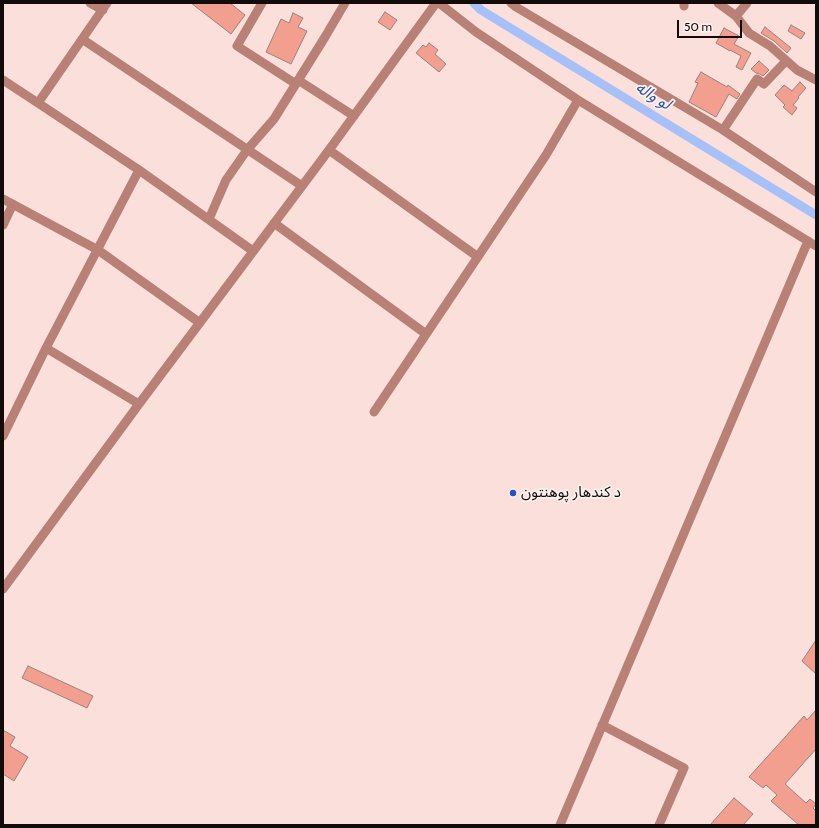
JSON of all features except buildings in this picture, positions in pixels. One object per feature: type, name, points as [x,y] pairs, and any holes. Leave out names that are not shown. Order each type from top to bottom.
[{"type":"street","points":[[38,103],[105,6],[90,3]]},
{"type":"street","points":[[262,3],[237,46],[354,116]]},
{"type":"street","points":[[209,219],[226,180],[247,150],[274,119],[326,37],[345,3]]},
{"type":"street","points":[[5,583],[437,3],[476,32],[578,100],[812,244],[602,725],[560,825]]},
{"type":"street","points":[[511,3],[723,130],[816,192]]},
{"type":"street","points":[[718,3],[736,16],[749,33],[770,46],[797,70],[816,80]]},
{"type":"street","points":[[736,16],[747,3]]},
{"type":"street","points":[[82,39],[302,186]]},
{"type":"street","points":[[723,130],[757,79],[764,84],[786,61]]},
{"type":"street","points":[[3,80],[139,170],[253,250]]},
{"type":"street","points":[[374,412],[546,155],[578,100]]},
{"type":"street","points":[[329,150],[478,257]]},
{"type":"street","points":[[3,436],[46,348],[139,170]]},
{"type":"street","points":[[3,199],[98,250],[200,323]]},
{"type":"street","points":[[3,225],[13,204]]},
{"type":"street","points":[[274,223],[426,334]]},
{"type":"street","points":[[46,348],[139,404]]},
{"type":"street","points":[[602,725],[684,768],[659,825]]},
{"type":"waterway","name":"لو واله","points":[[474,3],[481,10],[816,215]]},
{"type":"place","name":"د کندهار پوهنتون","points":[[513,493]]}]
